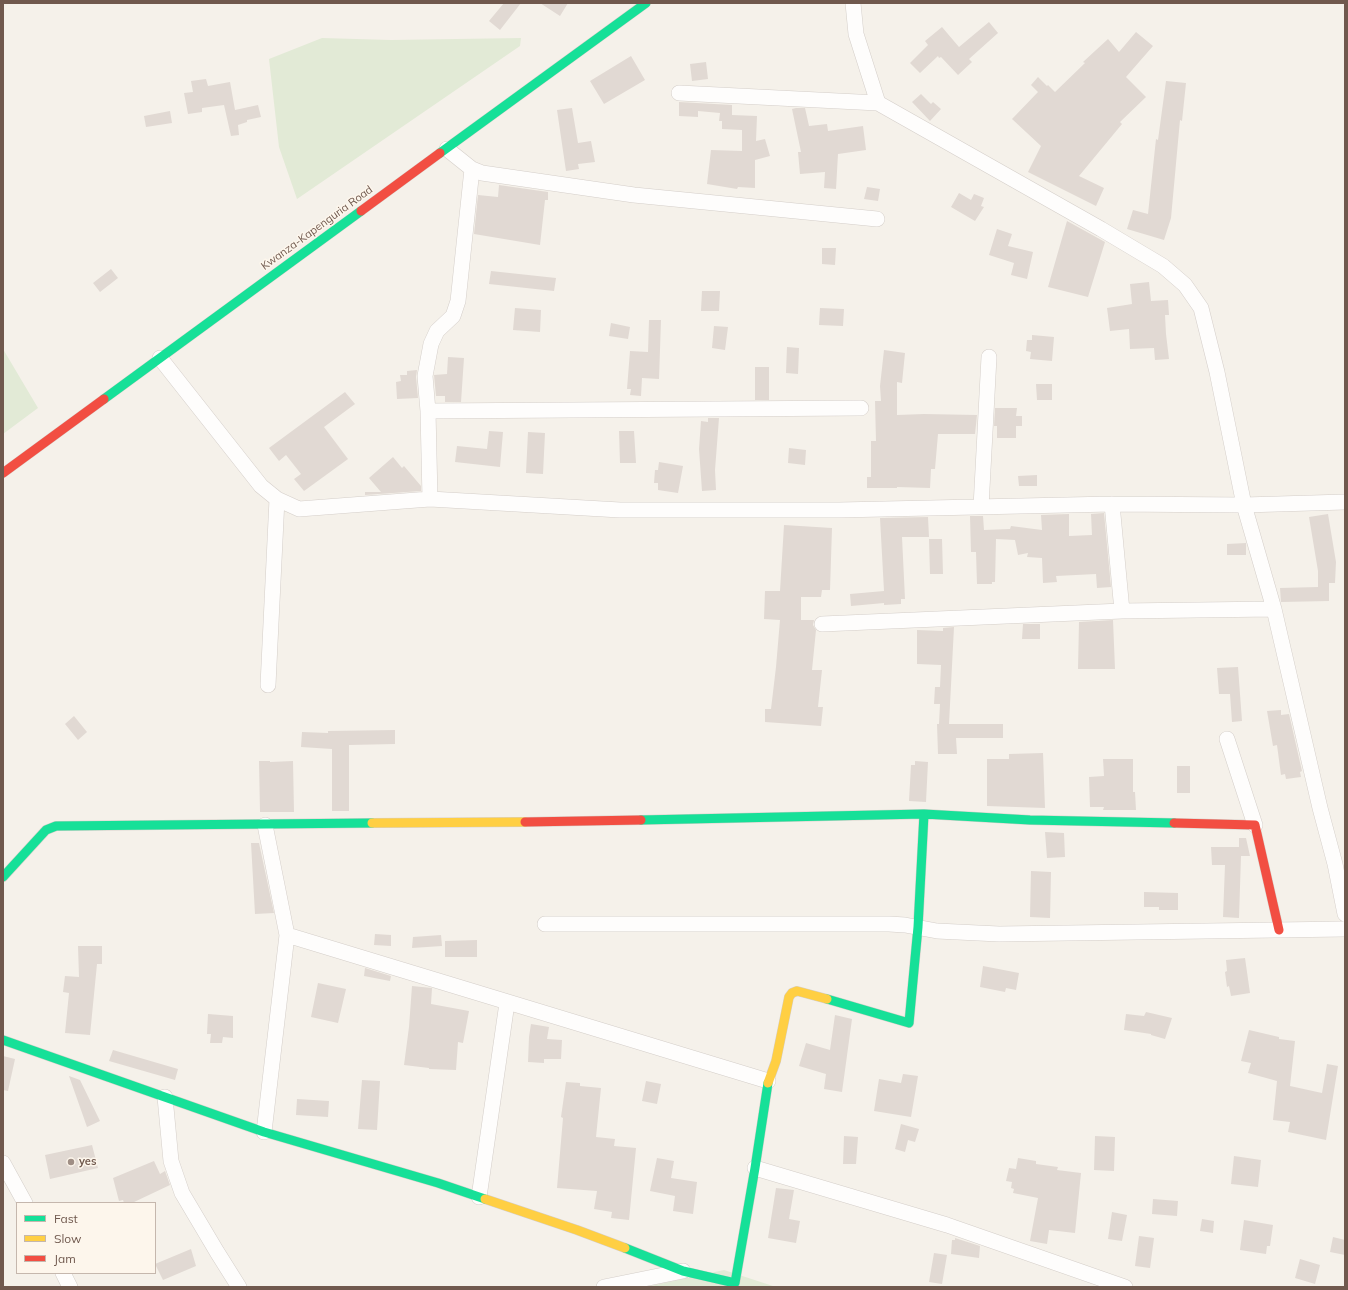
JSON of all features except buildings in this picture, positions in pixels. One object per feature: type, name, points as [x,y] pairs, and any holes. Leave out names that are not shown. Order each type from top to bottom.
[{"type":"street","name":"Kwanza-Kapenguria Road","points":[[3,472],[646,3]]},
{"type":"street","points":[[853,3],[856,34],[878,103]]},
{"type":"street","points":[[679,93],[878,103],[1138,251],[1163,266],[1185,285],[1201,308],[1217,372],[1244,505],[1274,609],[1318,800],[1335,864],[1345,914]]},
{"type":"street","points":[[446,149],[472,169],[496,176],[634,195],[876,219]]},
{"type":"street","points":[[430,498],[428,411],[425,376],[431,344],[437,331],[453,316],[458,301],[472,169]]},
{"type":"street","points":[[981,507],[989,357]]},
{"type":"street","points":[[160,358],[261,486],[277,499],[299,509],[430,498],[620,510],[839,510],[1112,504],[1244,505],[1345,502]]},
{"type":"street","points":[[428,411],[861,408]]},
{"type":"street","points":[[268,685],[277,499]]},
{"type":"street","points":[[1112,504],[1122,611]]},
{"type":"street","points":[[822,624],[1122,611],[1274,609]]},
{"type":"street","points":[[1228,739],[1255,826],[1279,930]]},
{"type":"street","points":[[3,877],[46,830],[56,826],[604,821],[924,814],[1030,820],[1255,826]]},
{"type":"street","points":[[3,1040],[264,1132],[438,1183],[577,1230],[683,1271],[741,1285],[755,1168],[768,1081],[776,1061],[789,997],[792,993],[797,991],[909,1023],[918,928],[924,814]]},
{"type":"street","points":[[264,1132],[287,935],[265,825]]},
{"type":"street","points":[[545,924],[889,924],[937,931],[998,934],[1345,929]]},
{"type":"street","points":[[287,935],[768,1081]]},
{"type":"street","points":[[479,1197],[507,1003]]},
{"type":"street","points":[[166,1097],[171,1161],[182,1193],[238,1287]]},
{"type":"street","points":[[3,1163],[24,1202]]},
{"type":"street","points":[[755,1168],[947,1225],[1125,1287]]},
{"type":"street","points":[[604,1287],[683,1271]]},
{"type":"street","points":[[63,1274],[70,1287]]},
{"type":"green space","points":[[322,38],[391,40],[521,38],[520,46],[297,199],[279,147],[269,59]]},
{"type":"green space","points":[[3,349],[38,408],[3,434]]},
{"type":"green space","points":[[724,1270],[776,1287],[646,1287]]},
{"type":"traffic: fast","points":[[440,153],[646,3]]},
{"type":"traffic: fast","points":[[104,399],[361,211]]},
{"type":"traffic: fast","points":[[641,820],[924,814],[1030,820],[1174,823]]},
{"type":"traffic: fast","points":[[827,999],[909,1023],[918,927],[924,814]]},
{"type":"traffic: fast","points":[[3,877],[46,830],[56,826],[372,823]]},
{"type":"traffic: fast","points":[[3,1040],[264,1132],[438,1183],[485,1199]]},
{"type":"traffic: fast","points":[[625,1248],[683,1271],[735,1283],[768,1083]]},
{"type":"traffic: slow","points":[[372,823],[525,822]]},
{"type":"traffic: slow","points":[[768,1083],[776,1061],[789,997],[792,993],[797,991],[827,999]]},
{"type":"traffic: slow","points":[[485,1199],[625,1248]]},
{"type":"traffic: jam","points":[[361,211],[440,153]]},
{"type":"traffic: jam","points":[[3,473],[104,399]]},
{"type":"traffic: jam","points":[[525,822],[641,820]]},
{"type":"traffic: jam","points":[[1174,823],[1255,825],[1279,930]]},
{"type":"place","name":"yes","points":[[71,1162]]}]
